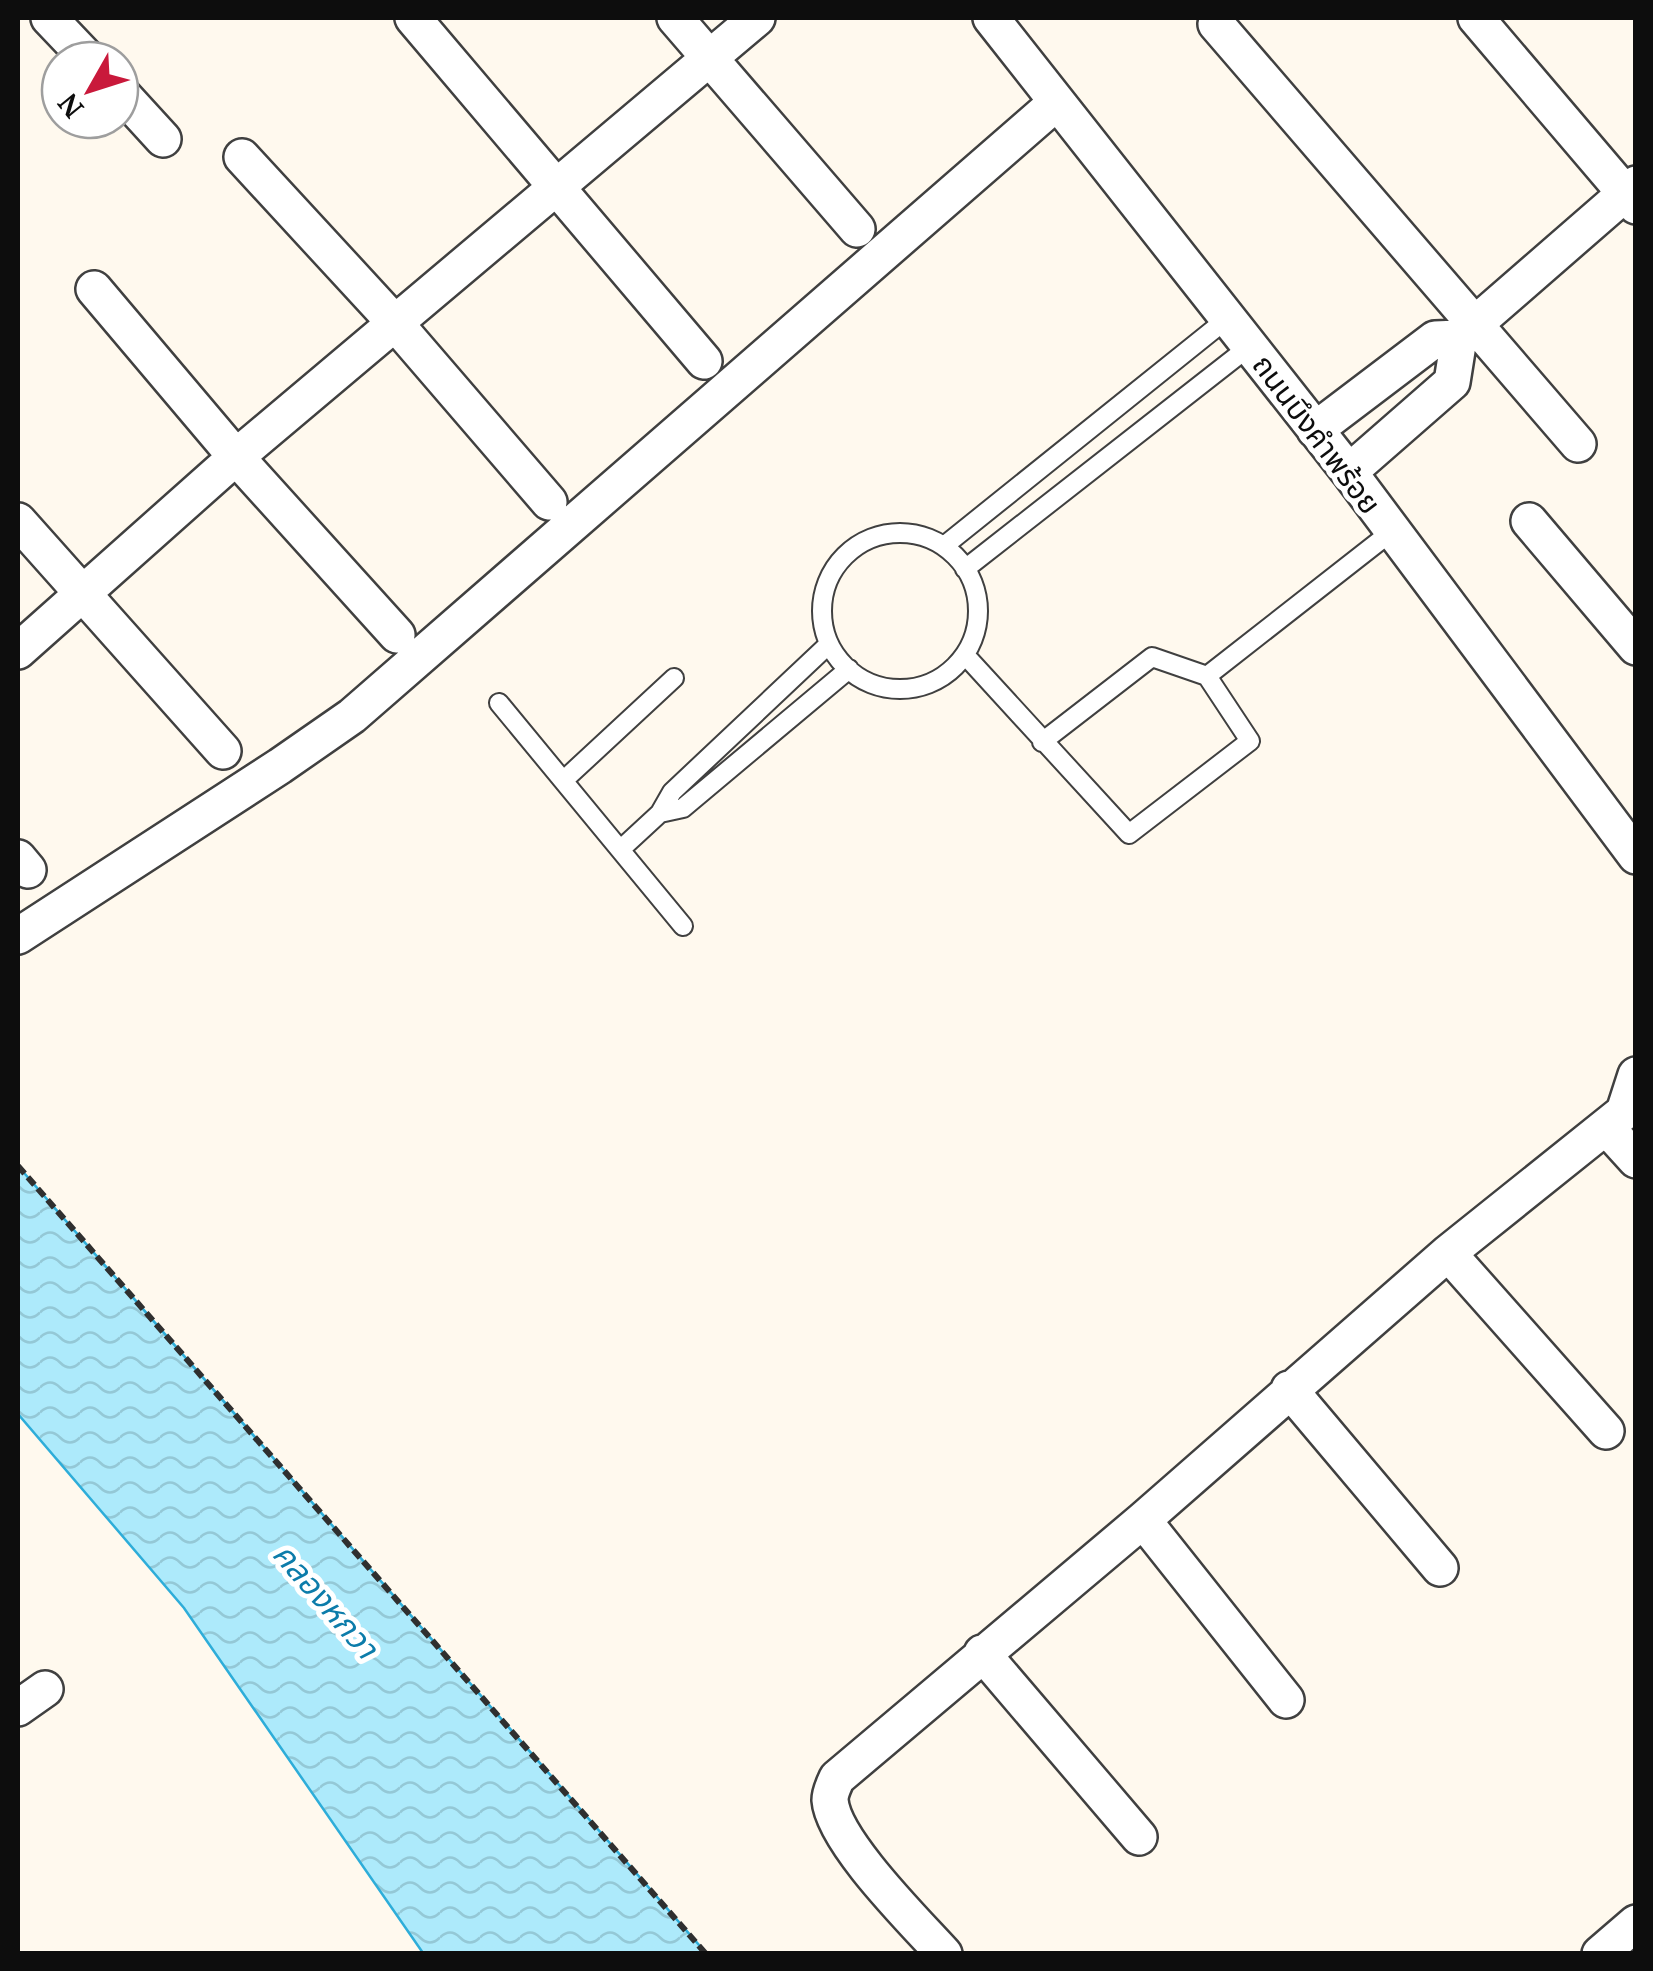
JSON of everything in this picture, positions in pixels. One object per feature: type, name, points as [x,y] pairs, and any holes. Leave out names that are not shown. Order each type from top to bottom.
[{"type":"street","points":[[49,18],[70,40]]},
{"type":"street","points":[[413,18],[704,360]]},
{"type":"street","points":[[676,18],[857,229]]},
{"type":"street","points":[[18,650],[236,457],[756,18]]},
{"type":"street","name":"ถนนบึงคำพร้อย","points":[[991,18],[1349,472],[1636,856]]},
{"type":"street","points":[[1316,430],[1435,339],[1467,331],[1632,195],[1476,18]]},
{"type":"street","points":[[1216,24],[1467,331],[1578,444]]},
{"type":"street","points":[[18,936],[352,716],[1057,102]]},
{"type":"street","points":[[140,113],[164,138]]},
{"type":"street","points":[[242,157],[396,323],[549,502]]},
{"type":"street","points":[[94,289],[236,457],[397,634]]},
{"type":"street","points":[[1349,472],[1452,382],[1467,331]]},
{"type":"street","points":[[1529,521],[1636,647]]},
{"type":"street","points":[[18,522],[223,751]]},
{"type":"street","points":[[944,1954],[878,1882],[841,1827],[830,1802],[837,1778],[1143,1520],[1448,1253],[1622,1118],[1636,1075]]},
{"type":"street","points":[[1622,1118],[1636,1160]]},
{"type":"street","points":[[1448,1253],[1606,1431]]},
{"type":"street","points":[[1289,1389],[1440,1568]]},
{"type":"street","points":[[1143,1520],[1286,1700]]},
{"type":"street","points":[[982,1654],[1139,1837]]},
{"type":"street","points":[[1600,1954],[1636,1923]]},
{"type":"lane","points":[[944,546],[1228,318]]},
{"type":"lane","points":[[965,569],[1250,346]]},
{"type":"lane","points":[[1207,676],[1391,532]]},
{"type":"lane","points":[[896,533],[926,536],[944,546],[965,569],[977,596],[978,617],[965,655],[952,670],[915,688],[874,685],[849,669],[829,644],[822,604],[836,566],[866,540],[896,533]]},
{"type":"lane","points":[[621,849],[660,813],[672,792],[829,644]]},
{"type":"lane","points":[[965,655],[1042,742],[1124,832],[1134,834],[1250,741],[1207,676],[1152,658],[1042,742]]},
{"type":"lane","points":[[660,813],[683,808],[849,669]]},
{"type":"lane","points":[[564,780],[674,678]]},
{"type":"lane","points":[[498,702],[682,926]]},
{"type":"path","points":[[18,1166],[706,1954]]},
{"type":"water","name":"คลองหกวา","points":[[18,1166],[706,1953],[423,1953],[184,1608],[18,1414]]}]
